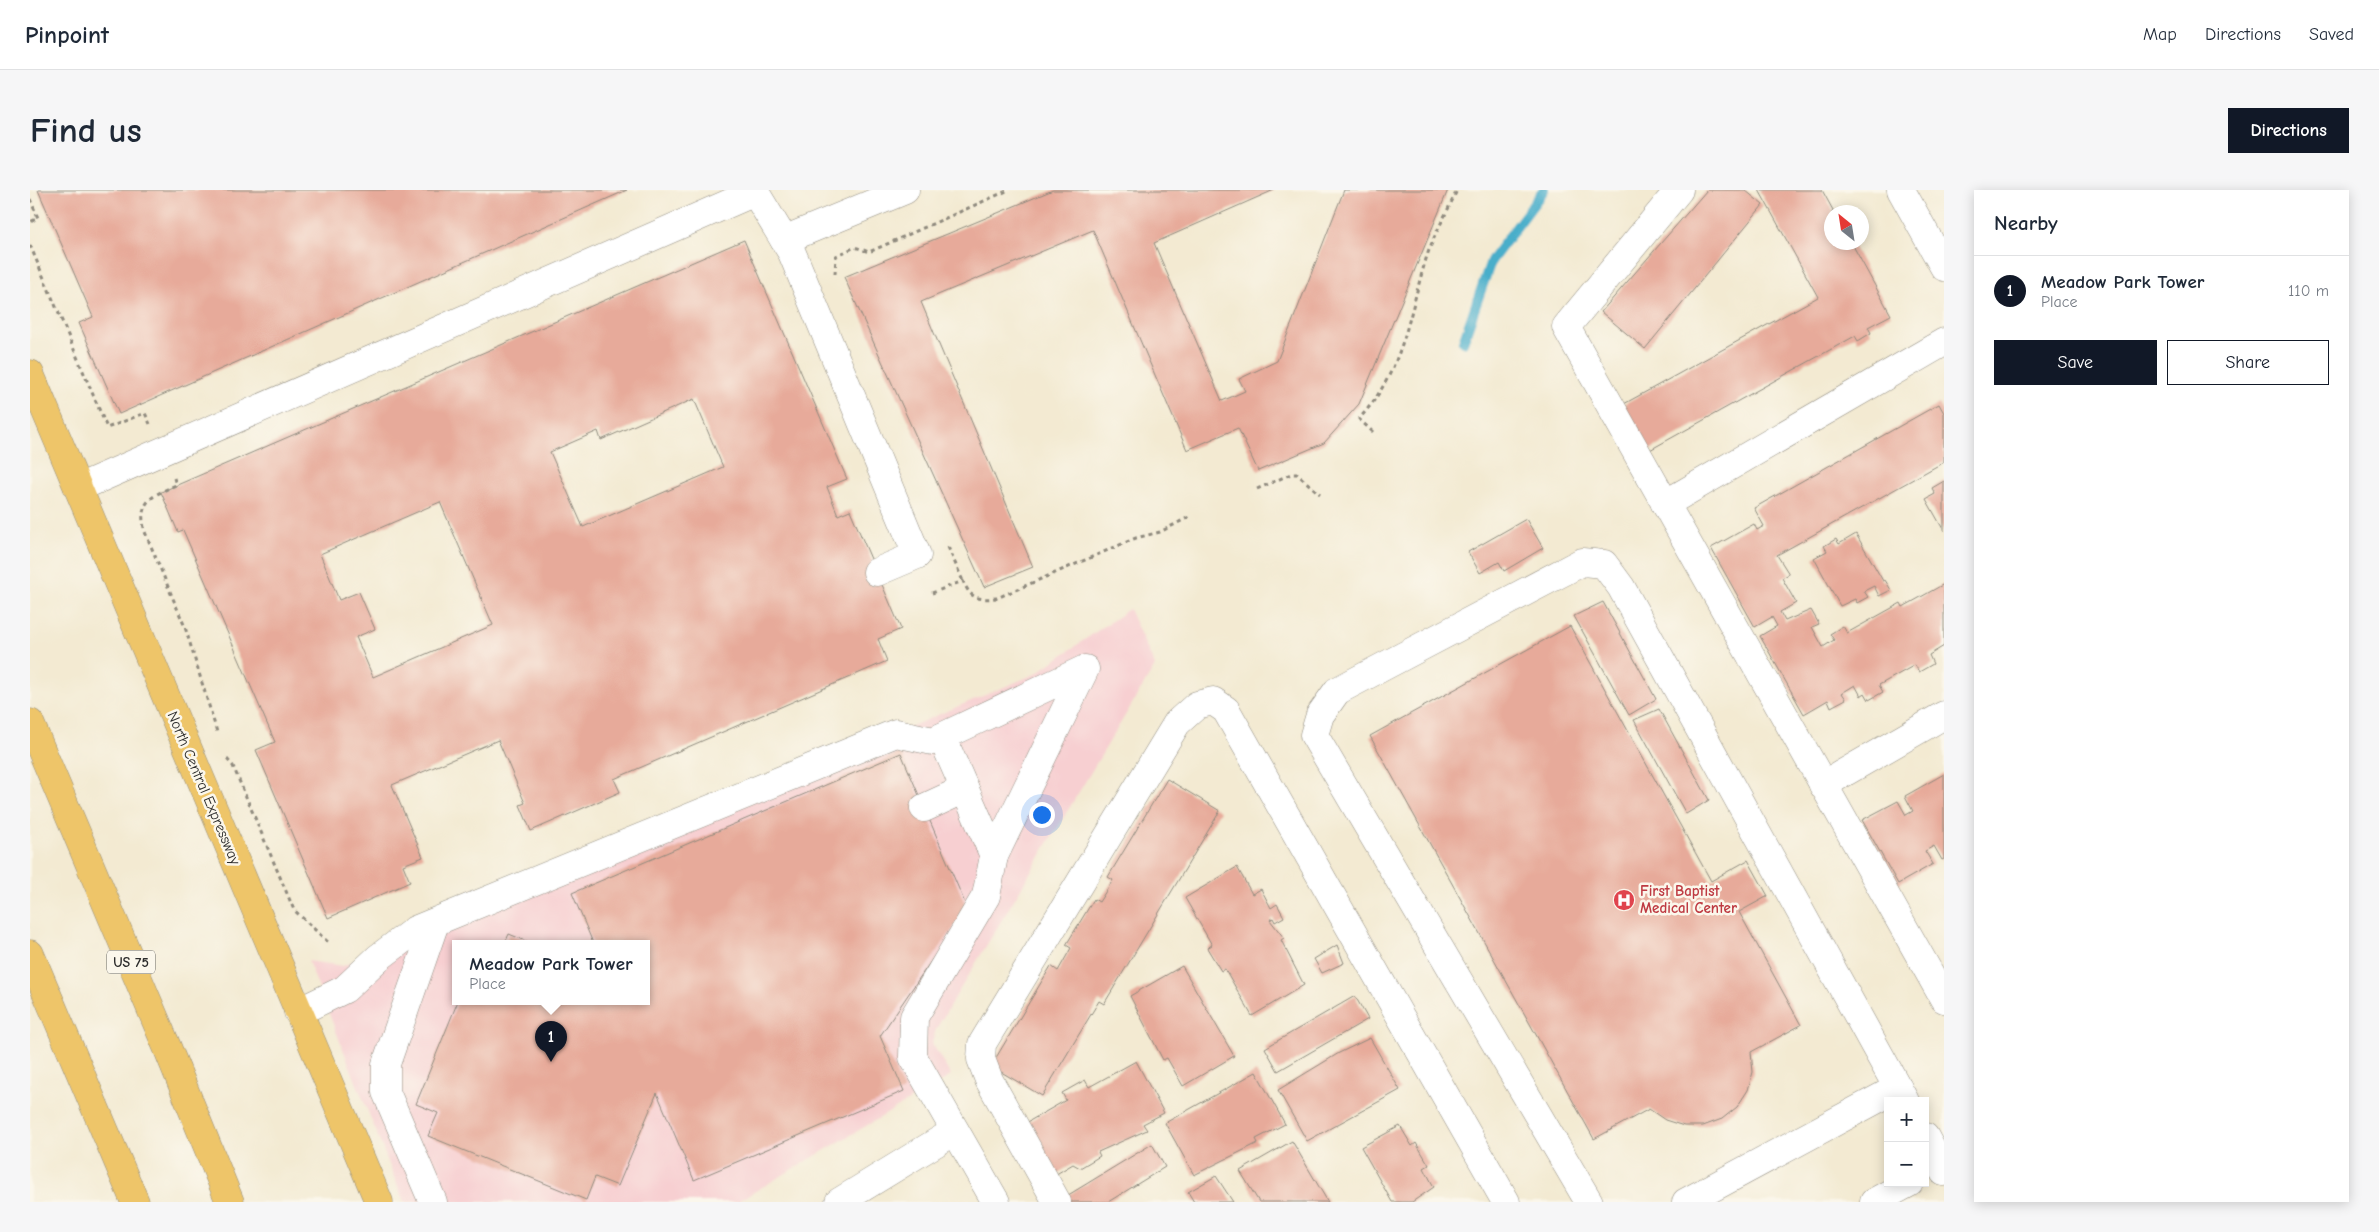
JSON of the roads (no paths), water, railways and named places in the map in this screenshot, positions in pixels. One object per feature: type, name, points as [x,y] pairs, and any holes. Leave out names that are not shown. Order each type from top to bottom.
[{"type":"main road","name":"North Central Expressway","points":[[30,374],[378,1202]]},
{"type":"main road","name":"US 75","points":[[30,723],[164,1038],[230,1202]]},
{"type":"main road","points":[[30,954],[135,1202]]},
{"type":"street","points":[[784,240],[905,190]]},
{"type":"street","points":[[1679,190],[1566,327],[1944,999]]},
{"type":"street","points":[[1901,190],[1944,267]]},
{"type":"street","points":[[78,488],[755,191],[792,253],[917,555],[876,572]]},
{"type":"street","points":[[1665,504],[1944,342]]},
{"type":"street","points":[[1589,1202],[1314,735],[1320,715],[1337,691],[1582,562],[1604,564],[1622,587],[1902,1094],[1686,1202]]},
{"type":"street","points":[[298,1012],[345,989],[378,958],[415,930],[896,733],[933,741],[1085,669],[994,856],[986,896],[914,1017],[913,1057],[996,1202]]},
{"type":"street","points":[[1058,1202],[989,1080],[981,1059],[982,1044],[1177,723],[1197,705],[1213,701],[1226,710],[1506,1202]]},
{"type":"street","points":[[1823,785],[1944,715]]},
{"type":"street","points":[[942,737],[994,856]]},
{"type":"street","points":[[924,808],[965,788]]},
{"type":"street","points":[[433,1202],[386,1092],[386,1064],[434,923]]},
{"type":"street","points":[[839,1202],[955,1131]]},
{"type":"street","points":[[1927,1142],[1937,1171]]},
{"type":"street","points":[[1874,1202],[1902,1187]]},
{"type":"waterway","points":[[1463,342],[1491,261],[1544,190]]},
{"type":"place","name":"First Baptist Medical Center","points":[[1624,900]]},
{"type":"place","name":"Meadow Park Tower","points":[[551,1062]]}]
